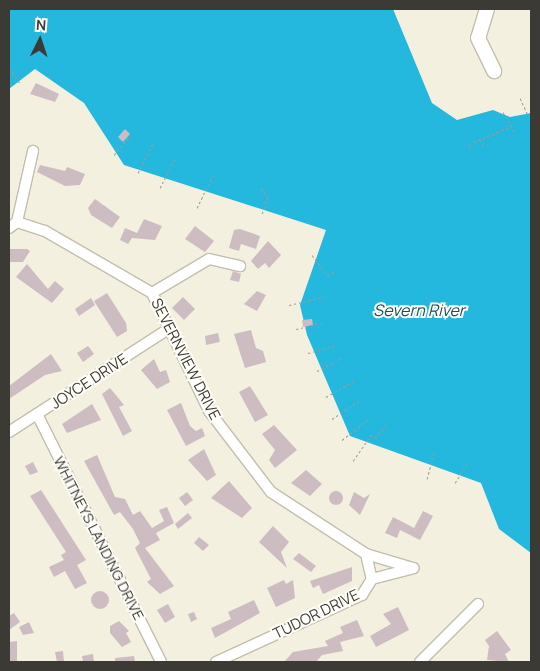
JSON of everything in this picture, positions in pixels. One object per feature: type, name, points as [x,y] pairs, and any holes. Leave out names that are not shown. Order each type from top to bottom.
[{"type":"street","points":[[487,9],[478,38],[494,71]]},
{"type":"street","points":[[13,225],[33,151]]},
{"type":"street","name":"SEVERNVIEW DRIVE","points":[[13,225],[45,231],[152,293],[209,411],[271,492],[366,554],[414,568]]},
{"type":"street","points":[[152,293],[209,259],[240,266]]},
{"type":"street","name":"JOYCE DRIVE","points":[[9,432],[168,329]]},
{"type":"street","name":"WHITNEYS LANDING DRIVE","points":[[37,414],[161,662]]},
{"type":"street","points":[[366,554],[372,580]]},
{"type":"street","name":"TUDOR DRIVE","points":[[216,662],[362,595],[372,580],[414,568]]},
{"type":"street","points":[[420,662],[478,604]]},
{"type":"path","points":[[9,68],[20,83]]},
{"type":"path","points":[[520,98],[529,117]]},
{"type":"path","points":[[503,112],[510,134],[515,133]]},
{"type":"path","points":[[470,149],[468,144],[509,127]]},
{"type":"path","points":[[501,131],[503,136]]},
{"type":"path","points":[[490,135],[493,140]]},
{"type":"path","points":[[114,155],[130,136]]},
{"type":"path","points":[[480,139],[483,145]]},
{"type":"path","points":[[138,173],[153,144]]},
{"type":"path","points":[[160,188],[175,158]]},
{"type":"path","points":[[197,208],[214,173]]},
{"type":"path","points":[[261,188],[268,197],[262,214]]},
{"type":"path","points":[[312,256],[328,276],[336,271]]},
{"type":"path","points":[[289,305],[325,297]]},
{"type":"path","points":[[296,329],[322,323]]},
{"type":"path","points":[[308,353],[334,346]]},
{"type":"path","points":[[317,371],[343,358]]},
{"type":"path","points":[[326,397],[354,381]]},
{"type":"path","points":[[332,419],[362,399]]},
{"type":"path","points":[[342,440],[369,419]]},
{"type":"path","points":[[353,461],[371,435],[375,438],[386,425]]},
{"type":"path","points":[[427,479],[434,452]]},
{"type":"path","points":[[455,483],[469,461]]},
{"type":"water","name":"Severn River","points":[[9,9],[393,9],[432,103],[457,120],[493,110],[510,117],[531,113],[531,553],[499,529],[481,483],[350,436],[307,335],[300,305],[326,230],[124,165],[84,103],[35,69],[9,89]]},
{"type":"building","points":[[36,83],[59,94],[55,102],[30,94]]},
{"type":"building","points":[[125,129],[130,134],[123,142],[118,137]]},
{"type":"building","points":[[40,165],[65,171],[67,167],[85,174],[80,185],[65,186],[37,172]]},
{"type":"building","points":[[95,199],[120,217],[112,228],[91,215],[88,208]]},
{"type":"building","points":[[144,219],[162,226],[155,240],[132,238],[128,244],[120,240],[125,228],[137,233]]},
{"type":"building","points":[[195,226],[214,241],[205,252],[185,239]]},
{"type":"building","points":[[240,229],[260,236],[256,249],[241,244],[239,251],[229,248],[234,230]]},
{"type":"building","points":[[268,241],[281,255],[269,268],[265,263],[258,269],[251,261]]},
{"type":"building","points":[[9,249],[27,249],[30,251],[23,262],[9,262]]},
{"type":"building","points":[[27,264],[48,289],[55,281],[64,289],[52,303],[16,277]]},
{"type":"building","points":[[233,271],[241,274],[239,282],[230,280]]},
{"type":"building","points":[[257,291],[266,295],[257,311],[244,304]]},
{"type":"building","points":[[107,293],[126,323],[127,331],[117,337],[94,301]]},
{"type":"building","points":[[183,297],[195,309],[184,320],[172,308]]},
{"type":"building","points":[[91,298],[95,305],[79,316],[75,309]]},
{"type":"building","points":[[312,319],[313,325],[303,327],[302,320]]},
{"type":"building","points":[[251,330],[256,348],[263,351],[266,362],[245,368],[234,334]]},
{"type":"building","points":[[218,333],[220,342],[206,345],[205,336]]},
{"type":"building","points":[[88,346],[94,354],[83,362],[77,353]]},
{"type":"building","points":[[51,354],[62,371],[45,375],[9,399],[9,386]]},
{"type":"building","points":[[154,359],[160,372],[166,370],[170,382],[157,389],[141,370]]},
{"type":"building","points":[[250,386],[268,415],[255,422],[239,392]]},
{"type":"building","points":[[110,388],[124,405],[119,407],[132,431],[123,436],[102,394]]},
{"type":"building","points":[[181,403],[190,426],[196,431],[202,428],[205,436],[186,446],[167,410]]},
{"type":"building","points":[[92,404],[101,420],[67,433],[62,424]]},
{"type":"building","points":[[274,425],[297,450],[275,468],[269,460],[275,450],[262,434]]},
{"type":"building","points":[[204,449],[216,475],[207,481],[188,460]]},
{"type":"building","points":[[97,455],[115,497],[125,499],[133,515],[140,511],[152,528],[164,521],[159,510],[167,507],[174,523],[156,533],[160,540],[145,548],[174,586],[160,594],[147,582],[151,579],[135,548],[140,543],[133,529],[120,512],[114,515],[84,461]]},
{"type":"building","points":[[33,462],[38,472],[30,475],[25,466]]},
{"type":"building","points":[[306,470],[322,484],[310,496],[291,483]]},
{"type":"building","points":[[229,481],[252,508],[242,518],[211,498]]},
{"type":"building","points":[[41,490],[86,560],[77,565],[87,583],[75,589],[65,571],[54,577],[49,567],[64,560],[61,555],[66,552],[30,496]]},
{"type":"building","points":[[333,491],[339,491],[343,498],[339,505],[333,505],[329,501],[329,495]]},
{"type":"building","points":[[187,492],[193,500],[185,506],[179,498]]},
{"type":"building","points":[[354,492],[364,498],[370,494],[360,515],[349,505]]},
{"type":"building","points":[[423,511],[433,516],[420,540],[400,530],[397,538],[385,533],[393,517],[414,528]]},
{"type":"building","points":[[188,513],[192,518],[178,529],[175,524]]},
{"type":"building","points":[[273,526],[289,542],[281,552],[287,568],[259,542]]},
{"type":"building","points":[[199,537],[209,545],[203,551],[194,543]]},
{"type":"building","points":[[299,553],[316,566],[311,572],[293,559]]},
{"type":"building","points":[[352,567],[352,581],[323,594],[319,585],[313,588],[310,581]]},
{"type":"building","points":[[284,580],[286,584],[293,580],[295,598],[276,607],[267,588]]},
{"type":"building","points":[[96,591],[104,591],[109,596],[107,607],[96,609],[91,604],[91,596]]},
{"type":"building","points":[[254,600],[260,613],[215,638],[211,628],[231,619],[228,612]]},
{"type":"building","points":[[168,604],[175,617],[165,623],[157,610]]},
{"type":"building","points":[[398,607],[409,630],[376,647],[370,636],[391,624],[383,614]]},
{"type":"building","points":[[194,612],[197,619],[191,622],[188,614]]},
{"type":"building","points":[[14,613],[20,622],[9,630],[9,616]]},
{"type":"building","points":[[357,620],[364,636],[340,642],[343,651],[322,655],[316,662],[284,662],[293,652],[328,646],[325,641],[343,633],[340,627]]},
{"type":"building","points":[[119,621],[129,631],[126,633],[131,642],[122,647],[110,633],[110,626]]},
{"type":"building","points":[[29,622],[34,633],[23,635],[19,627]]},
{"type":"building","points":[[497,631],[511,650],[505,654],[509,662],[487,660],[489,646],[485,640]]},
{"type":"building","points":[[17,641],[17,662],[9,662],[9,642]]},
{"type":"building","points":[[63,651],[64,662],[57,662],[55,652]]},
{"type":"building","points":[[93,654],[94,662],[83,662],[82,656]]},
{"type":"building","points":[[134,656],[135,662],[115,662],[115,658]]}]
